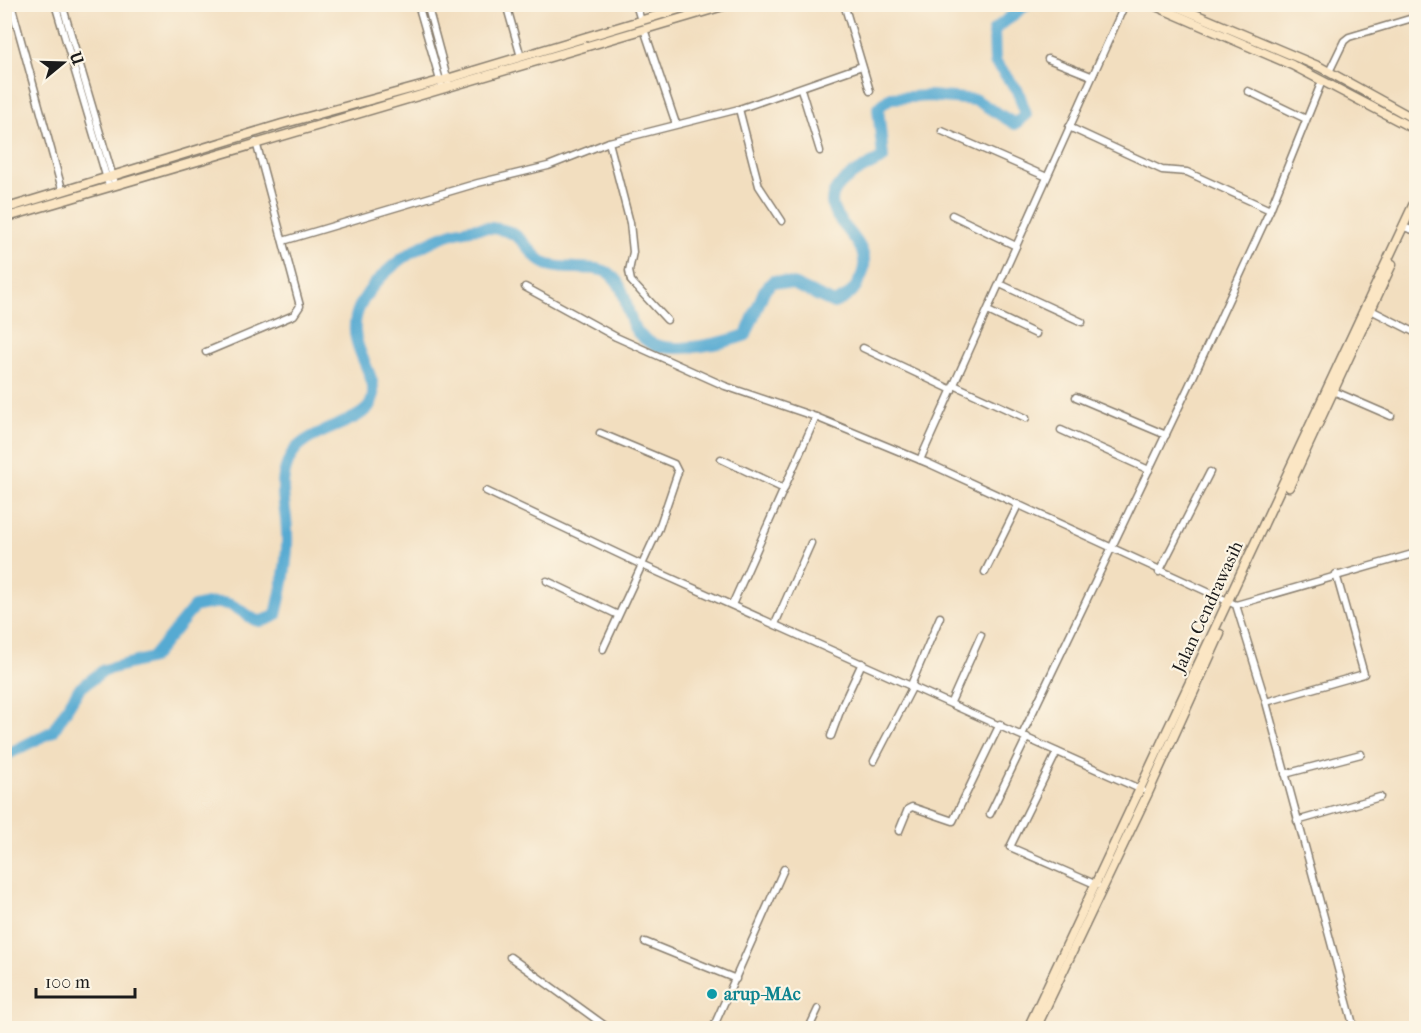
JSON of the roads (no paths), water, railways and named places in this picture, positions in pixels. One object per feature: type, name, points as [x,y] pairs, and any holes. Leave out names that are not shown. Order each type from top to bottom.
[{"type":"street","points":[[11,4],[62,189]]},
{"type":"street","points":[[55,4],[112,185]]},
{"type":"street","points":[[62,4],[109,175]]},
{"type":"street","points":[[418,4],[445,83]]},
{"type":"street","points":[[427,4],[445,83]]},
{"type":"street","points":[[507,4],[521,57]]},
{"type":"street","points":[[636,4],[676,124]]},
{"type":"street","points":[[4,218],[642,25],[696,4]]},
{"type":"street","points":[[4,209],[62,189],[282,124],[445,83],[521,57],[730,4]]},
{"type":"street","points":[[843,4],[870,91]]},
{"type":"street","points":[[920,460],[1125,4]]},
{"type":"street","points":[[1151,4],[1322,81],[1416,130]]},
{"type":"street","points":[[1171,4],[1329,72],[1416,120]]},
{"type":"street","points":[[1329,72],[1344,41],[1416,17]]},
{"type":"street","points":[[1048,59],[1091,76]]},
{"type":"street","points":[[283,241],[478,183],[548,166],[609,142],[739,109],[862,66]]},
{"type":"street","points":[[990,814],[1024,736],[1270,210],[1322,81]]},
{"type":"street","points":[[801,89],[820,151]]},
{"type":"street","points":[[1248,91],[1306,119]]},
{"type":"street","points":[[739,109],[759,186],[782,221]]},
{"type":"street","points":[[1069,127],[1162,170],[1187,172],[1270,210]]},
{"type":"street","points":[[942,131],[1047,177]]},
{"type":"street","points":[[206,352],[287,318],[299,310],[300,306],[256,142]]},
{"type":"street","points":[[609,142],[630,223],[633,252],[629,272],[634,287],[667,320]]},
{"type":"street","name":"Jalan Cendrawasih","points":[[1409,229],[1416,199]]},
{"type":"street","name":"Jalan Cendrawasih","points":[[1036,1029],[1377,290],[1409,229],[1416,209]]},
{"type":"street","points":[[952,215],[1016,246]]},
{"type":"street","points":[[1000,284],[1082,322]]},
{"type":"street","points":[[525,287],[616,337],[725,386],[816,417],[920,460],[1159,572],[1233,604],[1416,553]]},
{"type":"street","name":"Jalan Cendrawasih","points":[[1331,389],[1371,310],[1377,290]]},
{"type":"street","points":[[1371,310],[1416,333]]},
{"type":"street","points":[[988,311],[1036,334]]},
{"type":"street","points":[[863,348],[1026,418]]},
{"type":"street","points":[[1331,389],[1391,416]]},
{"type":"street","points":[[1076,397],[1166,435]]},
{"type":"street","points":[[732,605],[816,417]]},
{"type":"street","points":[[1060,430],[1149,470]]},
{"type":"street","points":[[600,433],[674,464],[678,469],[659,528],[603,649]]},
{"type":"street","points":[[721,459],[784,489]]},
{"type":"street","points":[[1159,572],[1210,472]]},
{"type":"street","points":[[486,490],[642,565],[1145,791]]},
{"type":"street","points":[[985,572],[1018,505]]},
{"type":"street","points":[[775,624],[811,543]]},
{"type":"street","points":[[1266,702],[1364,674],[1336,574]]},
{"type":"street","points":[[547,581],[618,615]]},
{"type":"street","points":[[1233,604],[1266,702],[1354,1029]]},
{"type":"street","points":[[874,761],[912,686],[940,617]]},
{"type":"street","points":[[951,702],[981,635]]},
{"type":"street","points":[[831,736],[862,663]]},
{"type":"street","points":[[898,831],[910,807],[953,821],[1000,724]]},
{"type":"street","points":[[1057,752],[1011,848],[1098,885]]},
{"type":"street","points":[[1285,774],[1361,754]]},
{"type":"street","name":"Jalan Cendrawasih","points":[[1028,1029],[1145,791]]},
{"type":"street","points":[[1297,821],[1380,797]]},
{"type":"street","points":[[713,1029],[784,869]]},
{"type":"street","points":[[645,942],[736,979]]},
{"type":"street","points":[[510,957],[608,1029]]},
{"type":"street","points":[[809,1029],[818,1009]]},
{"type":"waterway","points":[[4,756],[53,731],[79,689],[104,670],[152,658],[194,607],[214,603],[229,604],[257,621],[276,615],[287,554],[287,524],[283,495],[287,465],[299,446],[357,416],[371,403],[372,381],[358,348],[355,322],[359,308],[369,291],[402,259],[443,236],[465,230],[487,228],[507,231],[519,238],[537,258],[548,265],[598,269],[610,274],[618,282],[635,329],[642,337],[662,347],[686,348],[746,335],[764,291],[773,281],[793,284],[834,303],[853,290],[864,268],[863,255],[858,244],[836,214],[832,204],[834,193],[849,177],[883,158],[878,108],[890,98],[930,96],[976,100],[1015,124],[1026,115],[1018,91],[995,62],[994,30],[1027,4]]},
{"type":"place","name":"arup-MAc","points":[[712,994]]}]
